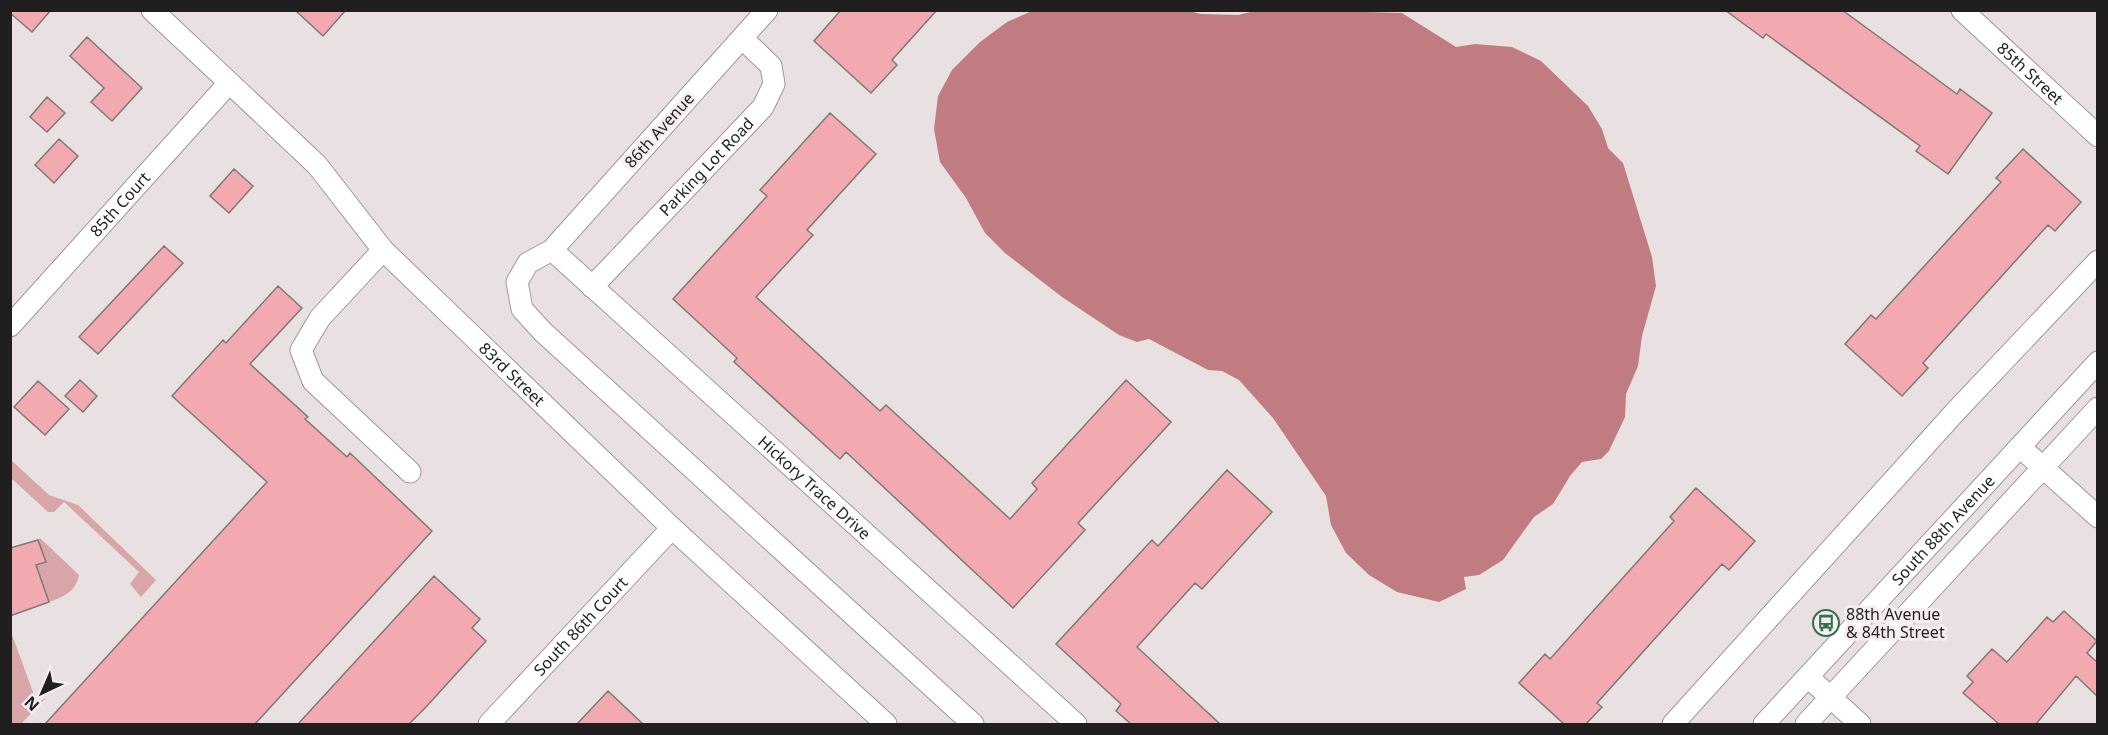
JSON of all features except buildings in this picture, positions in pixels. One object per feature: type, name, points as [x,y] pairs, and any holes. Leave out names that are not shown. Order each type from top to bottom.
[{"type":"street","name":"83rd Street","points":[[152,10],[317,165],[383,250],[672,528],[886,724]]},
{"type":"street","name":"86th Avenue","points":[[767,10],[552,250],[528,263],[517,282],[522,309],[543,332],[973,724]]},
{"type":"street","name":"85th Street","points":[[1962,10],[2097,136]]},
{"type":"street","name":"Parking Lot Road","points":[[592,287],[763,107],[774,84],[771,66],[742,38]]},
{"type":"street","name":"85th Court","points":[[10,326],[229,83]]},
{"type":"street","points":[[383,250],[320,318],[301,350],[313,381],[410,472]]},
{"type":"street","name":"Hickory Trace Drive","points":[[552,250],[1076,724]]},
{"type":"street","points":[[1673,724],[1957,410],[2097,261]]},
{"type":"street","name":"South 88th Avenue","points":[[1764,724],[2097,362]]},
{"type":"street","name":"South 88th Avenue","points":[[1806,724],[2097,408]]},
{"type":"street","points":[[2020,447],[2097,517]]},
{"type":"street","name":"South 86th Court","points":[[489,724],[672,528]]},
{"type":"street","points":[[1808,677],[1860,724]]},
{"type":"shaded area","points":[[1185,10],[1201,14],[1238,15],[1259,10],[1360,10],[1402,13],[1456,47],[1475,44],[1512,47],[1541,61],[1588,106],[1602,129],[1608,148],[1623,163],[1652,257],[1656,286],[1642,336],[1638,366],[1626,394],[1625,417],[1609,451],[1601,459],[1582,462],[1570,476],[1553,504],[1534,517],[1503,560],[1479,575],[1464,577],[1466,589],[1439,602],[1397,592],[1369,575],[1346,553],[1331,525],[1326,496],[1273,418],[1239,380],[1222,371],[1208,370],[1149,339],[1137,342],[1119,335],[1062,297],[1005,253],[985,233],[966,198],[940,162],[934,129],[938,96],[952,70],[980,42],[1007,22],[1032,11]]},
{"type":"shaded area","points":[[10,459],[49,495],[78,505],[156,580],[141,597],[130,584],[139,572],[64,502],[54,512],[48,512],[11,478]]},
{"type":"shaded area","points":[[40,538],[79,575],[75,585],[68,593],[49,602],[36,565],[46,562],[38,540]]},
{"type":"shaded area","points":[[11,632],[37,703],[46,698],[21,724],[11,724]]},
{"type":"place","name":"88th Avenue & 84th Street","points":[[1826,623]]}]
